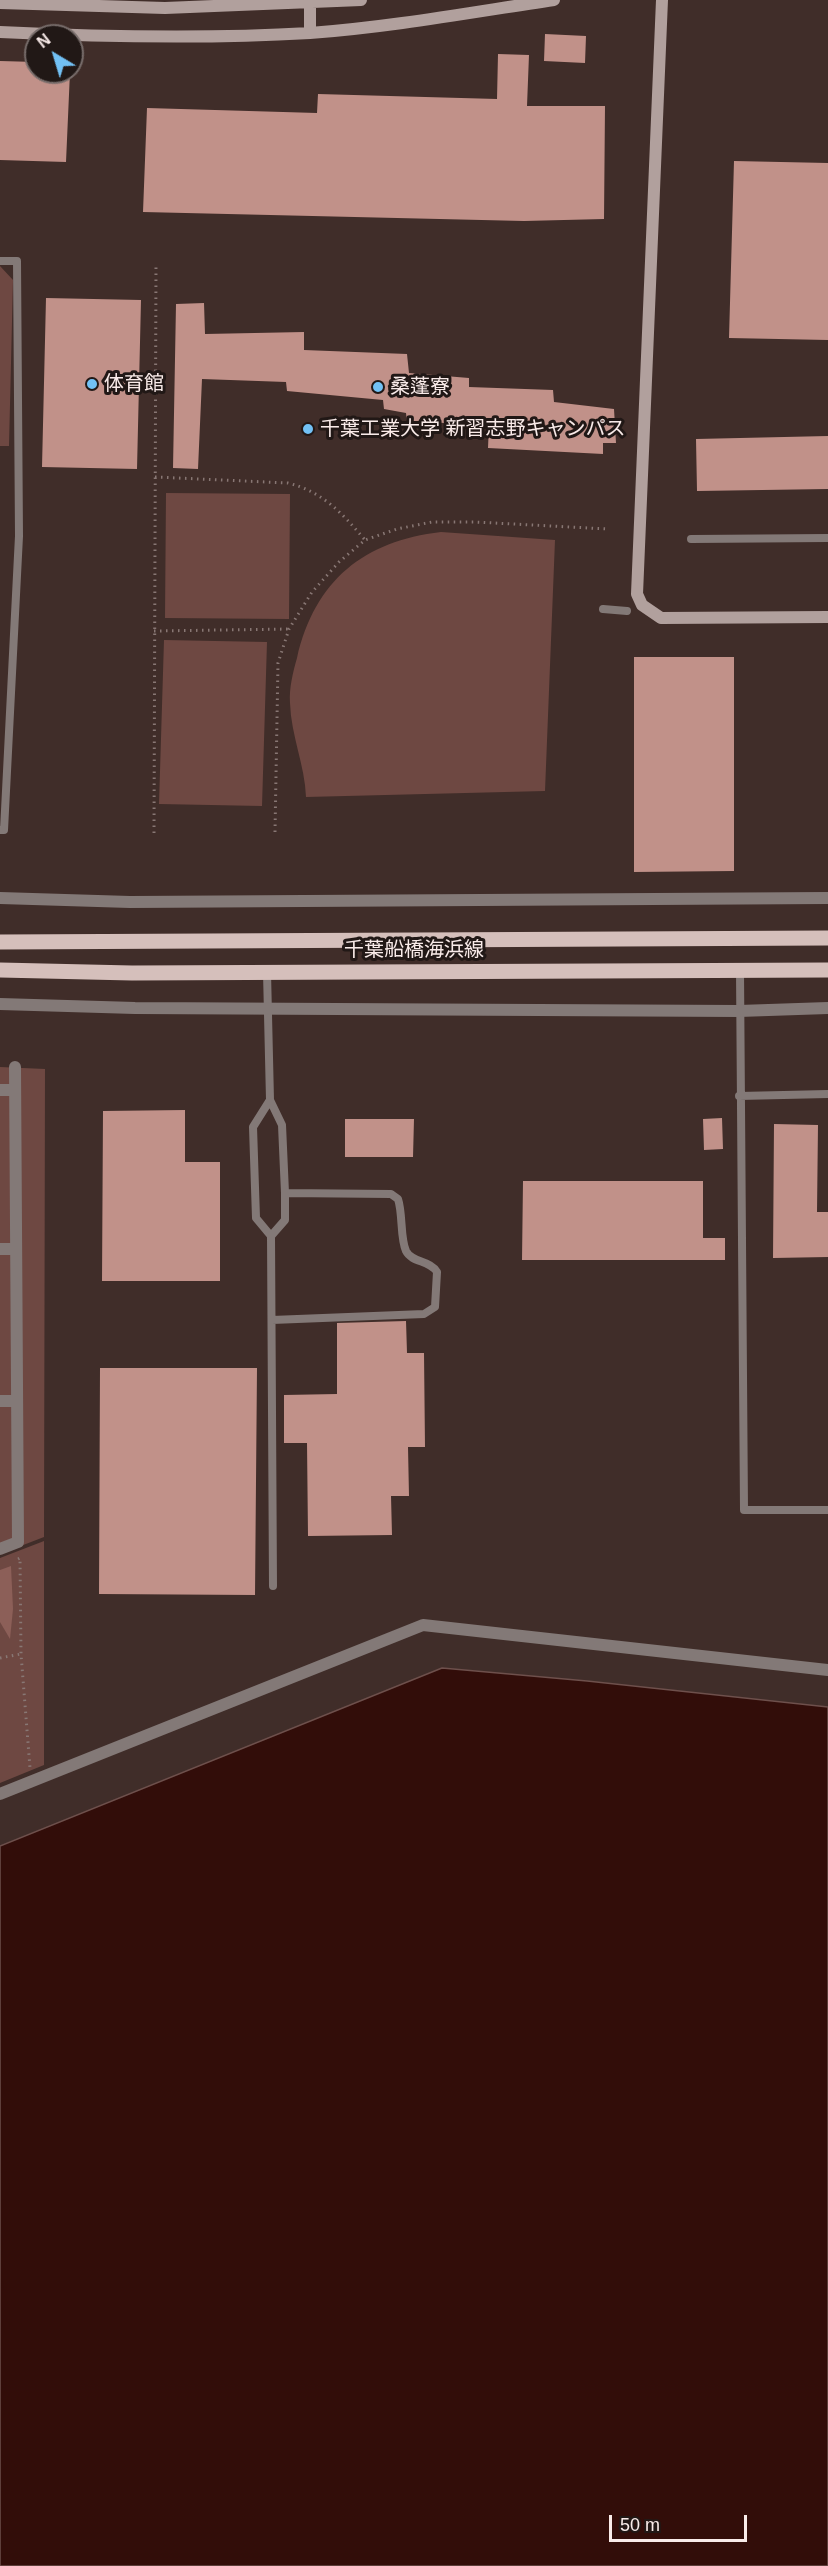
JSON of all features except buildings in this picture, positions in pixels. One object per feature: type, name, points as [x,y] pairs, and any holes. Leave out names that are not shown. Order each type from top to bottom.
[{"type":"main road","name":"千葉船橋海浜線","points":[[0,942],[828,938]]},
{"type":"main road","name":"千葉船橋海浜線","points":[[0,970],[267,972],[828,970]]},
{"type":"street","points":[[0,3],[165,8],[361,0]]},
{"type":"street","points":[[0,32],[173,37],[310,33],[355,29],[554,0]]},
{"type":"street","points":[[662,0],[638,594],[642,605],[661,618],[828,616]]},
{"type":"street","points":[[310,2],[310,33]]},
{"type":"street","points":[[0,898],[142,902],[828,898]]},
{"type":"street","points":[[0,1004],[135,1008],[739,1011],[828,1008]]},
{"type":"street","points":[[0,1549],[18,1542],[15,1067]]},
{"type":"street","points":[[0,1090],[15,1090]]},
{"type":"street","points":[[0,1249],[16,1249]]},
{"type":"street","points":[[0,1401],[17,1401]]},
{"type":"street","points":[[0,1794],[423,1625],[828,1670]]},
{"type":"lane","points":[[0,261],[17,261],[19,536],[4,830],[0,830]]},
{"type":"lane","points":[[690,539],[828,538]]},
{"type":"lane","points":[[603,609],[627,611]]},
{"type":"lane","points":[[740,971],[739,1096],[744,1509],[828,1510]]},
{"type":"lane","points":[[267,972],[270,1100],[282,1125],[285,1193],[285,1220],[271,1236]]},
{"type":"lane","points":[[739,1096],[828,1094]]},
{"type":"lane","points":[[270,1100],[253,1127],[256,1218],[271,1236],[273,1586]]},
{"type":"lane","points":[[272,1320],[424,1314],[435,1307],[437,1272],[430,1263],[413,1258],[406,1252],[398,1199],[391,1194],[285,1193]]},
{"type":"path","points":[[154,833],[156,264]]},
{"type":"path","points":[[155,477],[288,483],[308,489],[339,508],[365,540]]},
{"type":"path","points":[[275,832],[278,663],[289,629],[312,592],[339,562],[365,540],[397,529],[432,522],[608,529]]},
{"type":"path","points":[[154,631],[289,629]]},
{"type":"path","points":[[10,1562],[20,1558],[21,1654],[32,1781]]},
{"type":"path","points":[[0,1658],[21,1654]]},
{"type":"shaded area","points":[[0,266],[13,280],[9,446],[0,446]]},
{"type":"shaded area","points":[[166,493],[290,494],[289,619],[165,618]]},
{"type":"shaded area","points":[[441,532],[555,540],[545,791],[306,797],[291,715],[290,692],[305,631],[316,607],[330,586],[366,555],[413,537]]},
{"type":"shaded area","points":[[164,640],[267,642],[262,806],[159,804]]},
{"type":"shaded area","points":[[0,1067],[45,1069],[44,1537],[0,1554]]},
{"type":"shaded area","points":[[44,1541],[44,1765],[0,1783],[0,1558]]},
{"type":"shaded area","points":[[11,1566],[13,1609],[10,1639],[0,1622],[0,1570]]},
{"type":"shaded area","points":[[442,1668],[828,1707],[828,2566],[0,2566],[0,1846]]},
{"type":"place","name":"体育館","points":[[92,384]]},
{"type":"place","name":"桑蓬寮","points":[[378,387]]},
{"type":"place","name":"千葉工業大学 新習志野キャンパス","points":[[308,429]]}]
